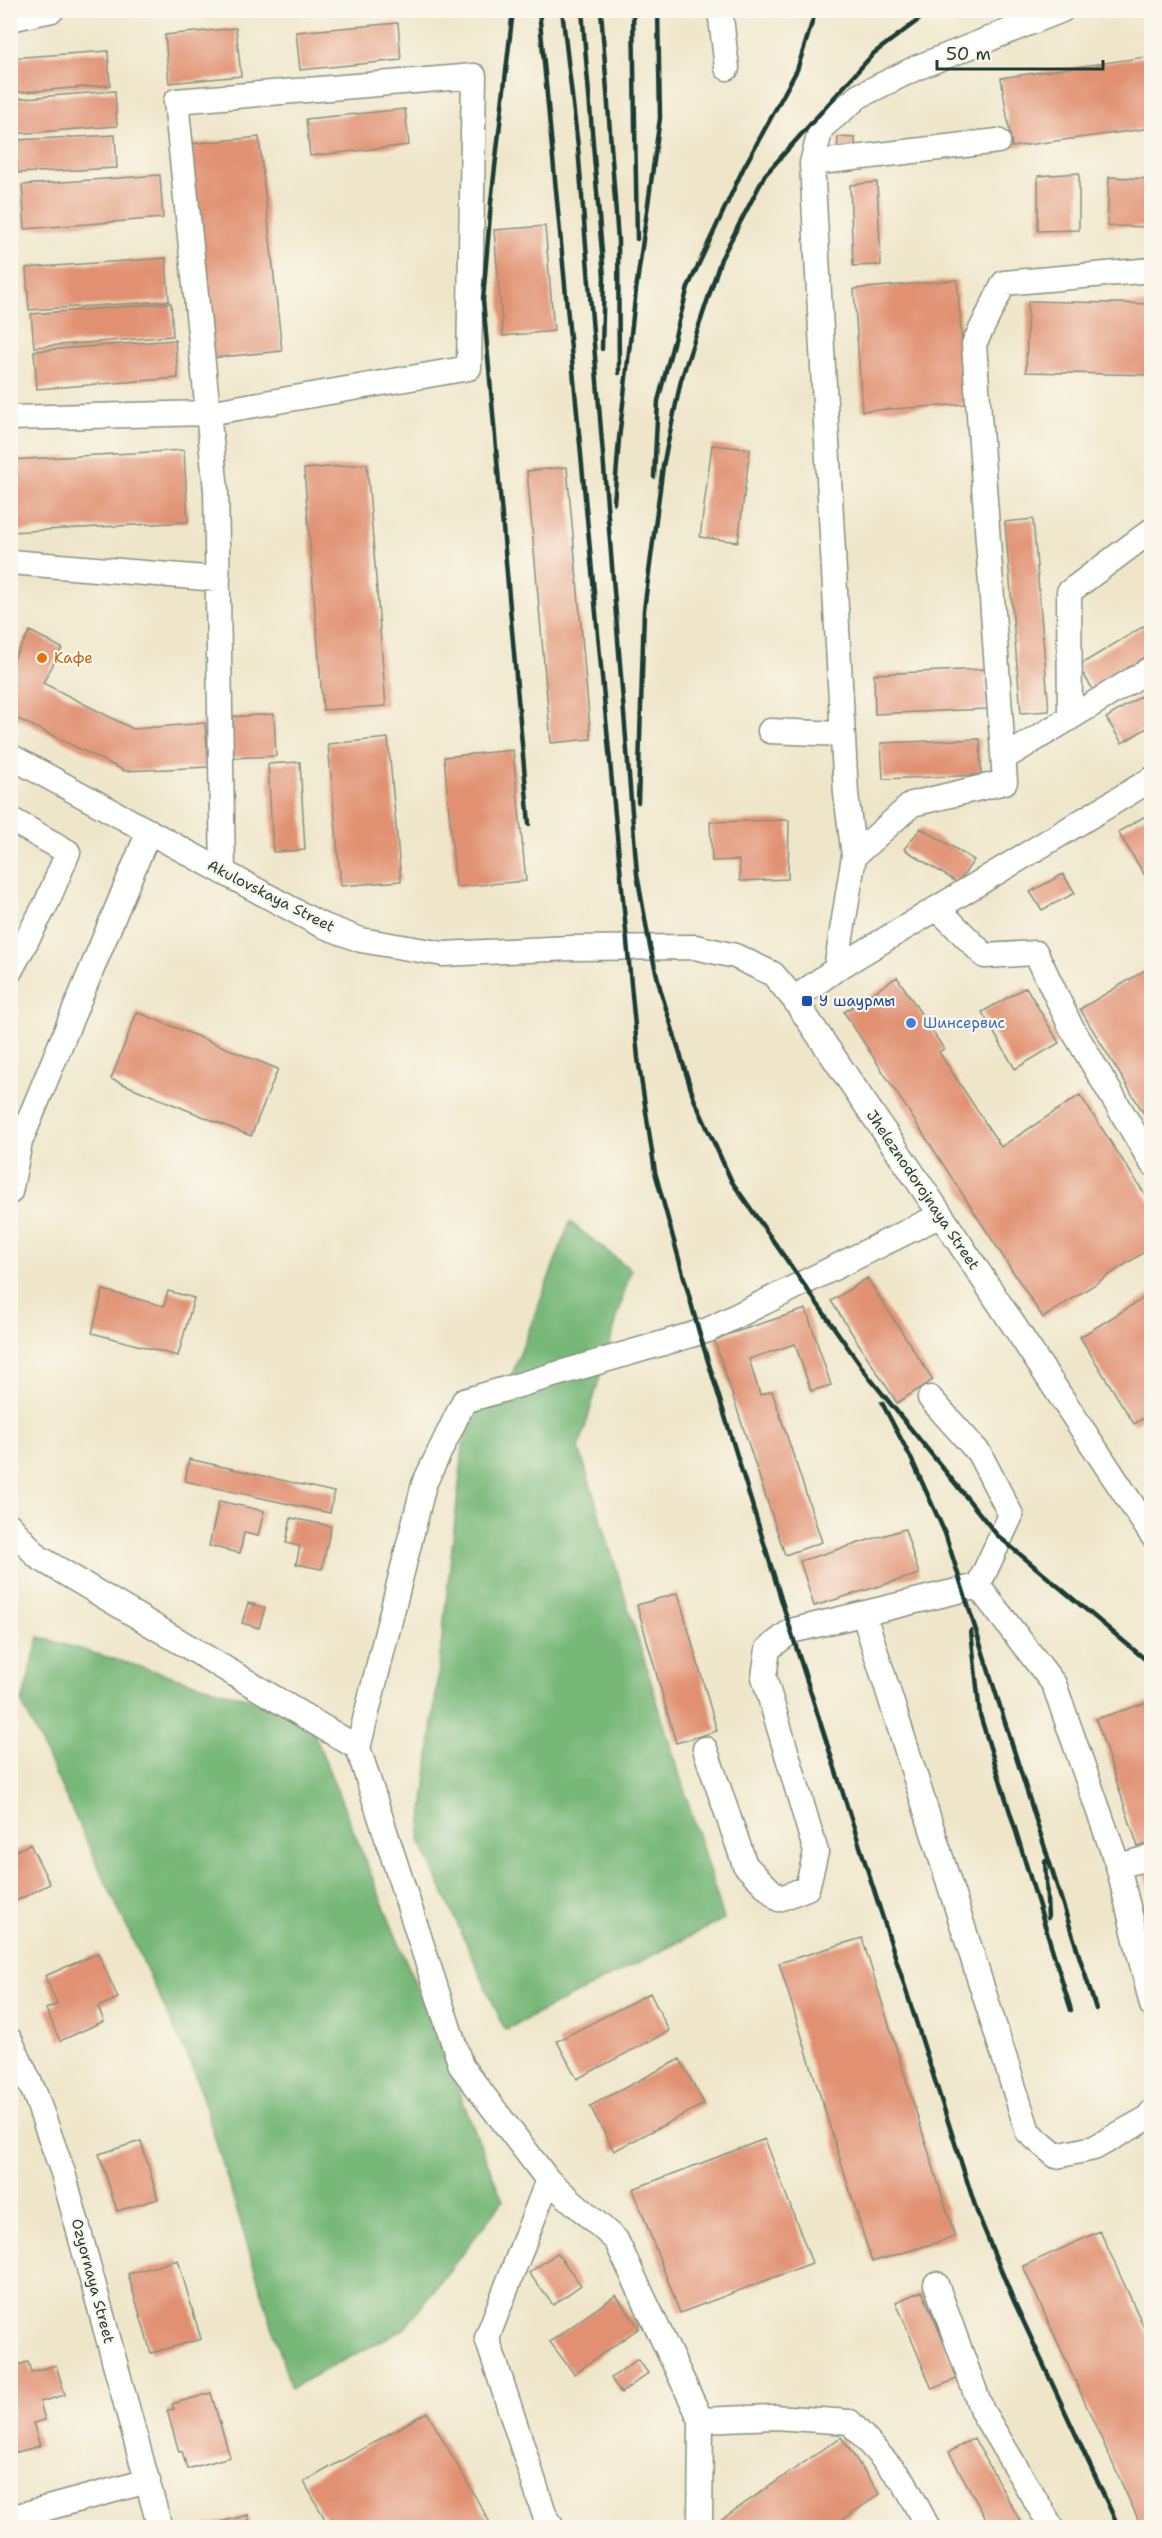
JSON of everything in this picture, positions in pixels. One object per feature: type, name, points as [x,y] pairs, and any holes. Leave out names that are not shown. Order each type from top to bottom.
[{"type":"street","points":[[10,19],[52,10]]},
{"type":"street","points":[[720,10],[727,68]]},
{"type":"street","points":[[836,969],[854,856],[846,794],[842,734],[813,163],[821,128],[859,96],[916,68],[1062,10]]},
{"type":"street","points":[[10,418],[208,413],[469,368],[474,76],[176,100],[208,413],[216,490],[224,872]]},
{"type":"street","points":[[813,163],[998,141]]},
{"type":"street","points":[[854,856],[912,804],[1005,782],[974,344],[1004,283],[1152,270]]},
{"type":"street","points":[[1070,718],[1069,592],[1152,530]]},
{"type":"street","points":[[10,562],[218,579]]},
{"type":"street","points":[[1004,758],[1152,668]]},
{"type":"street","points":[[770,731],[842,734]]},
{"type":"street","name":"Akulovskaya Street","points":[[10,756],[319,924],[361,940],[443,954],[628,947]]},
{"type":"street","points":[[794,999],[836,969],[1152,779]]},
{"type":"street","points":[[10,819],[68,852],[47,902],[10,971]]},
{"type":"street","points":[[10,1192],[20,1142],[149,831]]},
{"type":"street","points":[[938,909],[985,956],[1036,953],[1070,1025],[1152,1163]]},
{"type":"street","name":"Jheleznodorojnaya Street","points":[[628,947],[695,947],[735,956],[773,974],[794,999],[941,1215],[1152,1535]]},
{"type":"street","points":[[699,2528],[701,2420],[616,2240],[548,2180],[461,2066],[358,1748],[424,1484],[464,1401],[708,1329],[941,1215]]},
{"type":"street","points":[[930,1398],[979,1453],[1011,1515],[978,1586]]},
{"type":"street","points":[[10,1526],[38,1557],[358,1748]]},
{"type":"street","points":[[705,1749],[745,1865],[779,1899],[807,1888],[816,1852],[764,1677],[768,1650],[791,1630],[978,1586]]},
{"type":"street","points":[[978,1586],[1054,1684],[1118,1866],[1152,2005]]},
{"type":"street","points":[[864,1614],[1028,2132],[1056,2156],[1094,2148],[1146,2119],[1152,2112]]},
{"type":"street","points":[[1118,1866],[1152,1857]]},
{"type":"street","name":"Ozyornaya Street","points":[[10,2040],[35,2094],[63,2173],[160,2528]]},
{"type":"street","points":[[548,2180],[487,2338],[545,2516],[553,2528]]},
{"type":"street","points":[[936,2284],[982,2411],[1052,2528]]},
{"type":"street","points":[[701,2420],[774,2417],[849,2422],[904,2482],[928,2528]]},
{"type":"street","points":[[10,2518],[148,2481]]},
{"type":"green space","points":[[570,1222],[631,1270],[579,1448],[724,1919],[505,2030],[420,1840],[466,1420],[507,1388]]},
{"type":"green space","points":[[39,1637],[307,1716],[503,2201],[404,2329],[291,2388],[195,2073],[22,1703]]},
{"type":"building","points":[[398,23],[401,60],[300,70],[296,32]]},
{"type":"building","points":[[236,28],[241,76],[169,83],[165,35]]},
{"type":"building","points":[[108,51],[110,85],[11,93],[10,58]]},
{"type":"building","points":[[1152,56],[1152,128],[1012,147],[1001,78]]},
{"type":"building","points":[[115,91],[117,126],[14,134],[11,99]]},
{"type":"building","points":[[405,109],[409,145],[310,156],[306,119]]},
{"type":"building","points":[[115,135],[117,168],[18,173],[16,140]]},
{"type":"building","points":[[259,137],[282,351],[211,358],[189,144]]},
{"type":"building","points":[[838,137],[855,138],[856,155],[837,155]]},
{"type":"building","points":[[1079,173],[1079,230],[1038,231],[1038,176]]},
{"type":"building","points":[[160,175],[163,218],[25,229],[22,185]]},
{"type":"building","points":[[1109,177],[1152,179],[1152,227],[1107,226]]},
{"type":"building","points":[[877,182],[881,265],[853,266],[850,185]]},
{"type":"building","points":[[545,226],[554,331],[503,336],[494,230]]},
{"type":"building","points":[[166,258],[169,301],[29,310],[26,268]]},
{"type":"building","points":[[957,280],[967,404],[862,411],[854,289]]},
{"type":"building","points":[[1028,301],[1152,304],[1152,375],[1026,372]]},
{"type":"building","points":[[171,303],[173,336],[34,347],[31,314]]},
{"type":"building","points":[[175,340],[178,378],[37,389],[34,351]]},
{"type":"building","points":[[712,445],[750,449],[738,542],[700,537]]},
{"type":"building","points":[[184,450],[188,522],[10,532],[10,460]]},
{"type":"building","points":[[367,464],[386,706],[323,710],[304,469]]},
{"type":"building","points":[[567,467],[591,739],[551,743],[527,471]]},
{"type":"building","points":[[1033,519],[1049,711],[1021,713],[1005,522]]},
{"type":"building","points":[[1152,621],[1152,656],[1094,691],[1078,666]]},
{"type":"building","points":[[30,631],[62,648],[43,683],[133,729],[205,723],[209,767],[125,771],[10,715],[10,665]]},
{"type":"building","points":[[985,669],[987,709],[875,714],[874,674]]},
{"type":"building","points":[[1152,689],[1152,725],[1122,743],[1106,718]]},
{"type":"building","points":[[274,714],[276,756],[230,758],[228,717]]},
{"type":"building","points":[[388,738],[401,881],[341,886],[328,744]]},
{"type":"building","points":[[980,739],[981,775],[883,779],[881,743]]},
{"type":"building","points":[[513,750],[526,881],[456,887],[444,757]]},
{"type":"building","points":[[300,762],[305,850],[273,852],[268,764]]},
{"type":"building","points":[[1152,812],[1152,887],[1118,832]]},
{"type":"building","points":[[789,820],[788,879],[740,881],[739,860],[712,861],[710,822]]},
{"type":"building","points":[[921,828],[974,860],[958,883],[904,849]]},
{"type":"building","points":[[1063,874],[1075,893],[1042,910],[1030,892]]},
{"type":"building","points":[[1152,966],[1152,1114],[1146,1117],[1080,1009]]},
{"type":"building","points":[[897,977],[944,1049],[939,1052],[1001,1147],[1080,1095],[1152,1205],[1152,1247],[1043,1318],[844,1012]]},
{"type":"building","points":[[1026,987],[1059,1043],[1015,1069],[982,1012]]},
{"type":"building","points":[[137,1012],[278,1069],[251,1136],[111,1079]]},
{"type":"building","points":[[867,1278],[933,1380],[897,1403],[831,1301]]},
{"type":"building","points":[[103,1290],[164,1306],[168,1291],[194,1298],[178,1356],[92,1333]]},
{"type":"building","points":[[1152,1293],[1152,1413],[1134,1424],[1080,1337]]},
{"type":"building","points":[[806,1309],[831,1385],[811,1391],[795,1344],[749,1359],[760,1395],[772,1391],[822,1542],[785,1555],[714,1339]]},
{"type":"building","points":[[189,1459],[334,1492],[330,1513],[185,1481]]},
{"type":"building","points":[[219,1501],[264,1511],[258,1536],[244,1533],[240,1553],[209,1546]]},
{"type":"building","points":[[291,1518],[331,1526],[322,1569],[296,1564],[300,1546],[286,1543]]},
{"type":"building","points":[[905,1529],[919,1574],[814,1606],[800,1561]]},
{"type":"building","points":[[678,1593],[717,1731],[676,1743],[637,1605]]},
{"type":"building","points":[[248,1603],[265,1608],[259,1628],[242,1623]]},
{"type":"building","points":[[1152,1701],[1152,1843],[1138,1847],[1096,1719]]},
{"type":"building","points":[[30,1844],[50,1884],[10,1904],[10,1854]]},
{"type":"building","points":[[1152,1872],[1152,1891],[1151,1891],[1145,1874]]},
{"type":"building","points":[[862,1938],[955,2237],[872,2262],[779,1963]]},
{"type":"building","points":[[98,1953],[118,1998],[98,2007],[104,2021],[60,2041],[46,2009],[57,2004],[45,1976]]},
{"type":"building","points":[[650,1993],[669,2031],[577,2079],[557,2041]]},
{"type":"building","points":[[680,2059],[704,2104],[614,2151],[590,2106]]},
{"type":"building","points":[[765,2139],[812,2263],[680,2313],[633,2189]]},
{"type":"building","points":[[141,2141],[158,2199],[117,2211],[99,2154]]},
{"type":"building","points":[[1100,2231],[1152,2345],[1152,2528],[1142,2528],[1023,2266]]},
{"type":"building","points":[[557,2253],[581,2285],[553,2305],[529,2273]]},
{"type":"building","points":[[178,2260],[201,2339],[151,2353],[128,2274]]},
{"type":"building","points":[[922,2291],[959,2378],[932,2389],[896,2302]]},
{"type":"building","points":[[616,2295],[639,2328],[574,2374],[550,2342]]},
{"type":"building","points":[[638,2359],[648,2373],[621,2393],[611,2378]]},
{"type":"building","points":[[28,2362],[31,2372],[56,2365],[65,2395],[40,2402],[45,2420],[33,2423],[40,2446],[10,2454],[10,2367]]},
{"type":"building","points":[[211,2393],[230,2457],[187,2469],[182,2451],[179,2452],[167,2410],[174,2409],[172,2404]]},
{"type":"building","points":[[427,2412],[493,2528],[330,2528],[304,2482]]},
{"type":"building","points":[[841,2437],[880,2494],[830,2528],[709,2528]]},
{"type":"building","points":[[974,2438],[1024,2528],[991,2528],[949,2452]]},
{"type":"building","points":[[248,2515],[251,2528],[201,2528],[201,2527]]},
{"type":"railway","points":[[513,10],[491,202],[483,300],[529,824]]},
{"type":"railway","points":[[539,10],[638,1058],[655,1172],[699,1332],[791,1631],[977,2212],[1013,2299],[1119,2528]]},
{"type":"railway","points":[[562,10],[578,147],[637,874],[650,947],[661,992],[694,1099],[732,1182],[868,1376],[997,1535],[1152,1665]]},
{"type":"railway","points":[[582,10],[604,277],[602,349]]},
{"type":"railway","points":[[601,10],[618,241],[619,373]]},
{"type":"railway","points":[[633,10],[637,239]]},
{"type":"railway","points":[[614,503],[636,290],[660,118],[658,10]]},
{"type":"railway","points":[[654,477],[658,401],[688,287],[743,169],[797,70],[816,10]]},
{"type":"railway","points":[[638,802],[644,610],[663,466],[681,380],[721,259],[765,175],[874,53],[932,10]]},
{"type":"railway","points":[[882,1403],[911,1458],[945,1533],[1096,2009]]},
{"type":"railway","points":[[971,1631],[980,1715],[1071,2010]]},
{"type":"railway","points":[[1045,1861],[1048,1918]]},
{"type":"place","name":"Кафе","points":[[42,658]]},
{"type":"place","name":"У шаурмы","points":[[807,1001]]},
{"type":"place","name":"Шинсервис","points":[[911,1023]]}]
